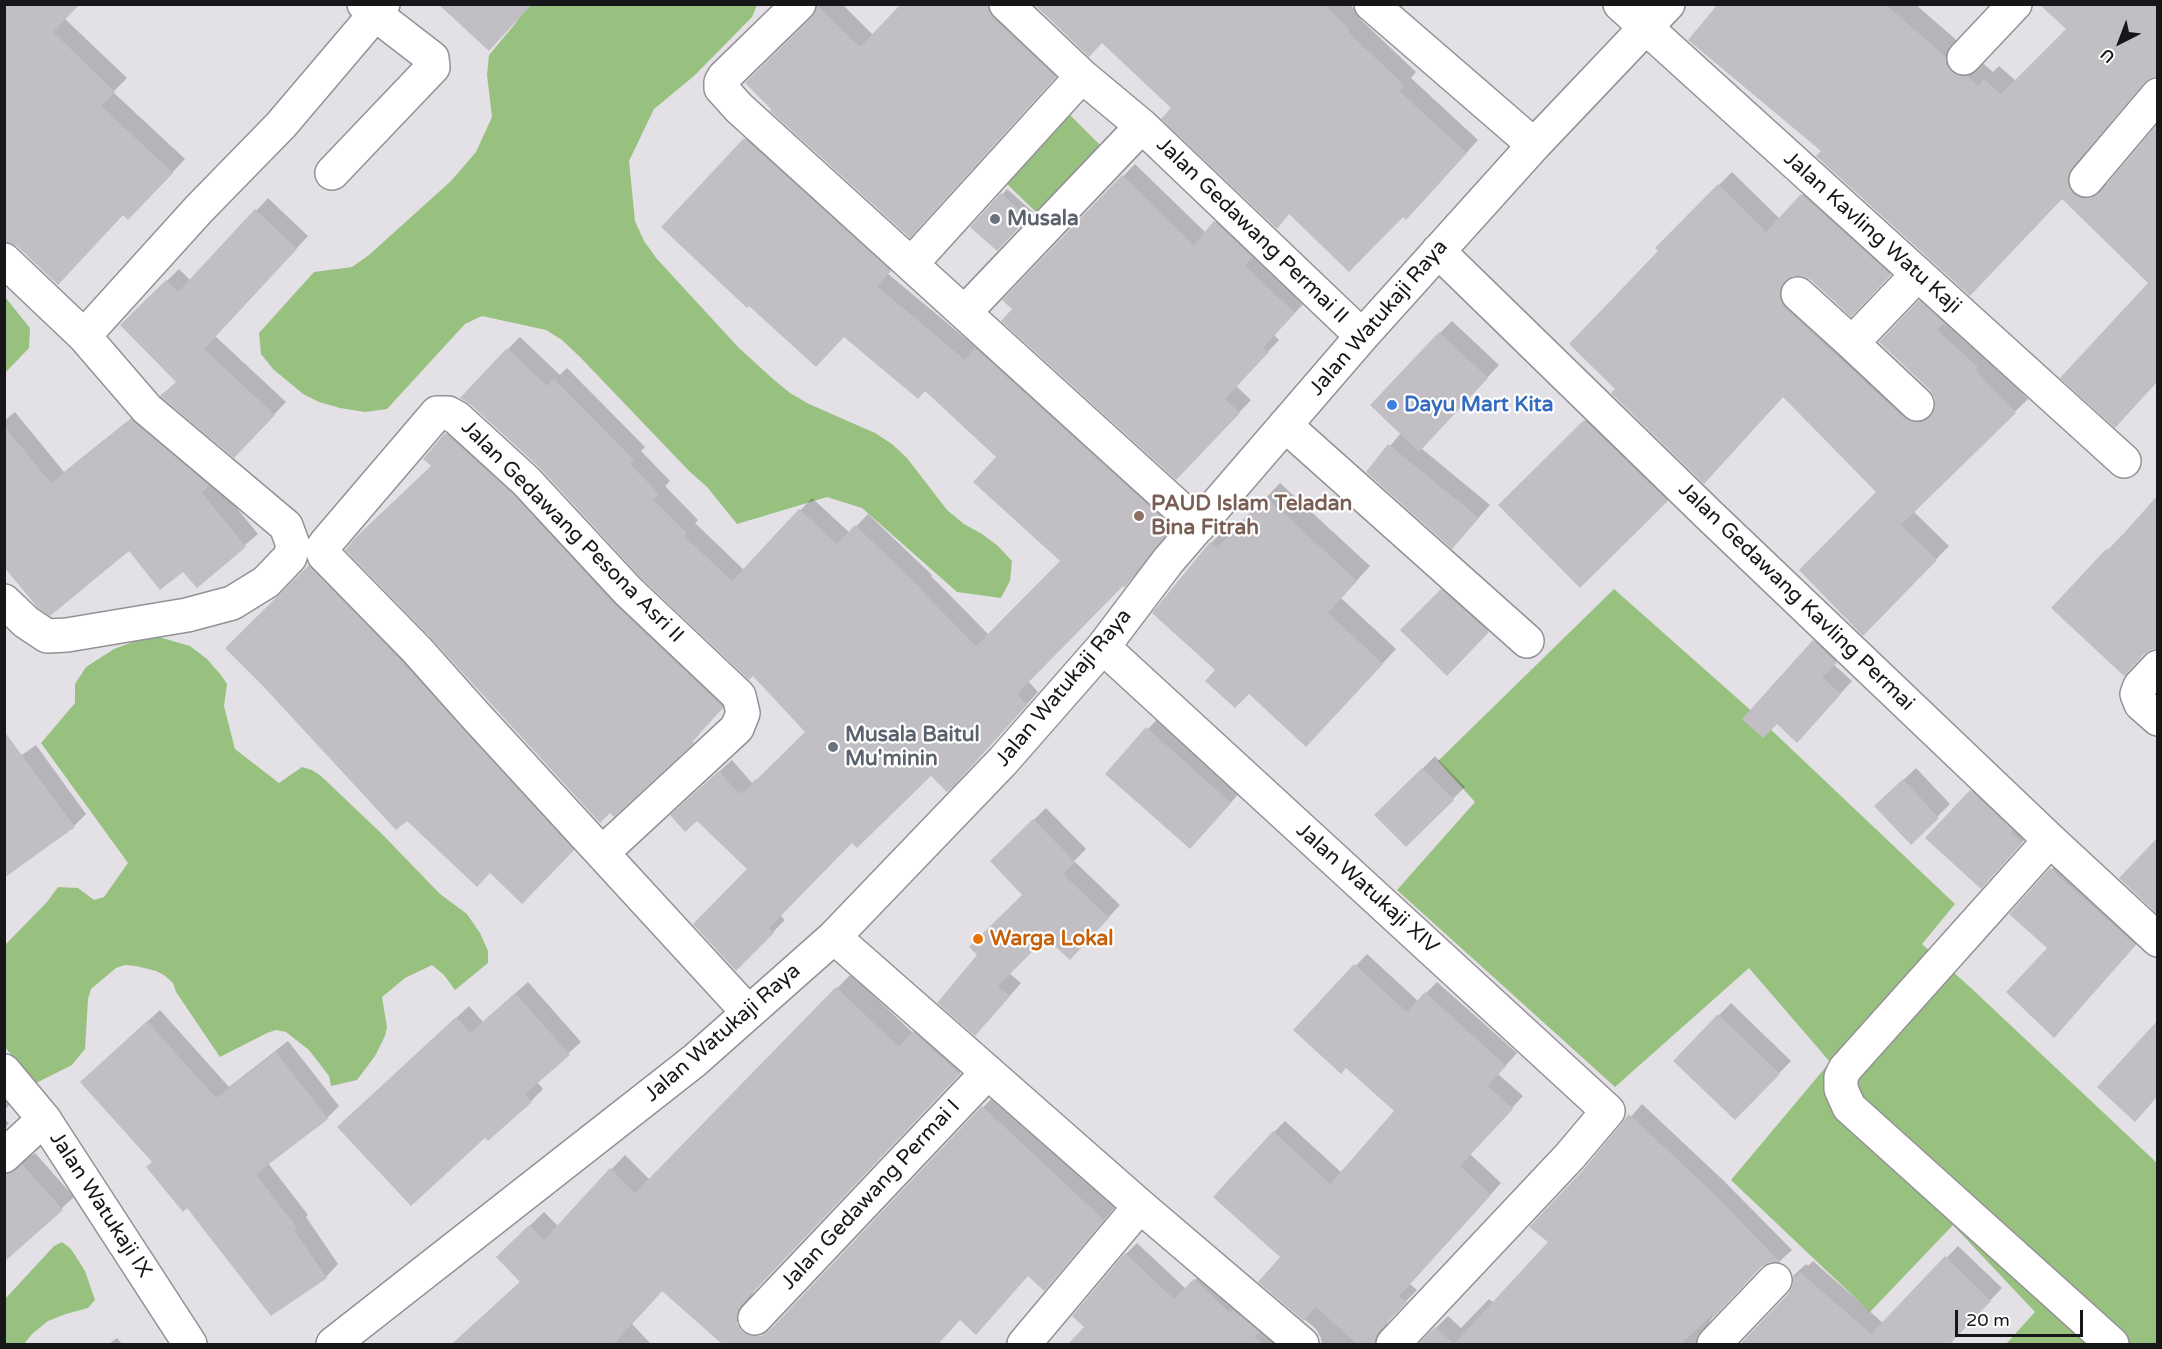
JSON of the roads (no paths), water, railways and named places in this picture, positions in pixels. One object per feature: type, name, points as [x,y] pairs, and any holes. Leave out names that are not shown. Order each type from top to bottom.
[{"type":"street","points":[[799,4],[724,77],[720,82],[721,88],[739,108],[1199,526]]},
{"type":"street","name":"Jalan Gedawang Permai II","points":[[1006,4],[1082,76],[1142,126],[1362,336]]},
{"type":"street","points":[[1371,4],[1534,145]]},
{"type":"street","name":"Jalan Kavling Watu Kaji","points":[[1620,4],[2124,461]]},
{"type":"street","name":"Jalan Watukaji Raya","points":[[333,1344],[694,1061],[834,937],[1003,761],[1103,647],[1168,561],[1362,336],[1534,145],[1668,4]]},
{"type":"street","points":[[1964,58],[2015,4]]},
{"type":"street","points":[[84,336],[281,124],[374,8],[432,58],[433,67],[332,173]]},
{"type":"street","points":[[912,263],[1082,76]]},
{"type":"street","points":[[2086,180],[2157,95]]},
{"type":"street","name":"Jalan Gedawang Permai II","points":[[965,312],[1142,126]]},
{"type":"street","name":"Jalan Gedawang Kavling Permai","points":[[1438,251],[1708,514],[2157,940]]},
{"type":"street","points":[[4,261],[84,336],[147,409],[286,526],[293,545],[290,557],[266,582],[232,603],[187,615],[47,636],[4,601]]},
{"type":"street","points":[[1852,343],[1918,274]]},
{"type":"street","points":[[1798,294],[1917,404]]},
{"type":"street","name":"Jalan Gedawang Pesona Asri II","points":[[602,853],[737,728],[743,713],[739,696],[628,591],[526,481],[457,418],[448,413],[437,413],[326,543],[322,549],[324,555],[417,650],[602,853],[748,1012]]},
{"type":"street","points":[[1286,425],[1527,641]]},
{"type":"street","name":"Jalan Watukaji XIV","points":[[1103,647],[1608,1111],[1589,1135],[1393,1344]]},
{"type":"street","points":[[2157,667],[2140,686],[2137,694],[2141,704],[2157,719]]},
{"type":"street","points":[[2050,840],[1845,1069],[1841,1077],[1841,1089],[1849,1107],[2112,1344]]},
{"type":"street","points":[[834,937],[1290,1341]]},
{"type":"street","name":"Jalan Watukaji IX","points":[[4,1071],[44,1119],[190,1344]]},
{"type":"street","name":"Jalan Gedawang Permai I","points":[[755,1318],[987,1072]]},
{"type":"street","points":[[4,1156],[44,1119]]},
{"type":"street","points":[[1024,1344],[1140,1206]]},
{"type":"street","points":[[1714,1344],[1774,1281]]},
{"type":"place","name":"Musala","points":[[995,219]]},
{"type":"place","name":"Dayu Mart Kita","points":[[1392,405]]},
{"type":"place","name":"PAUD Islam Teladan Bina Fitrah","points":[[1139,516]]},
{"type":"place","name":"Musala Baitul Mu'minin","points":[[833,747]]},
{"type":"place","name":"Warga Lokal","points":[[978,939]]}]
